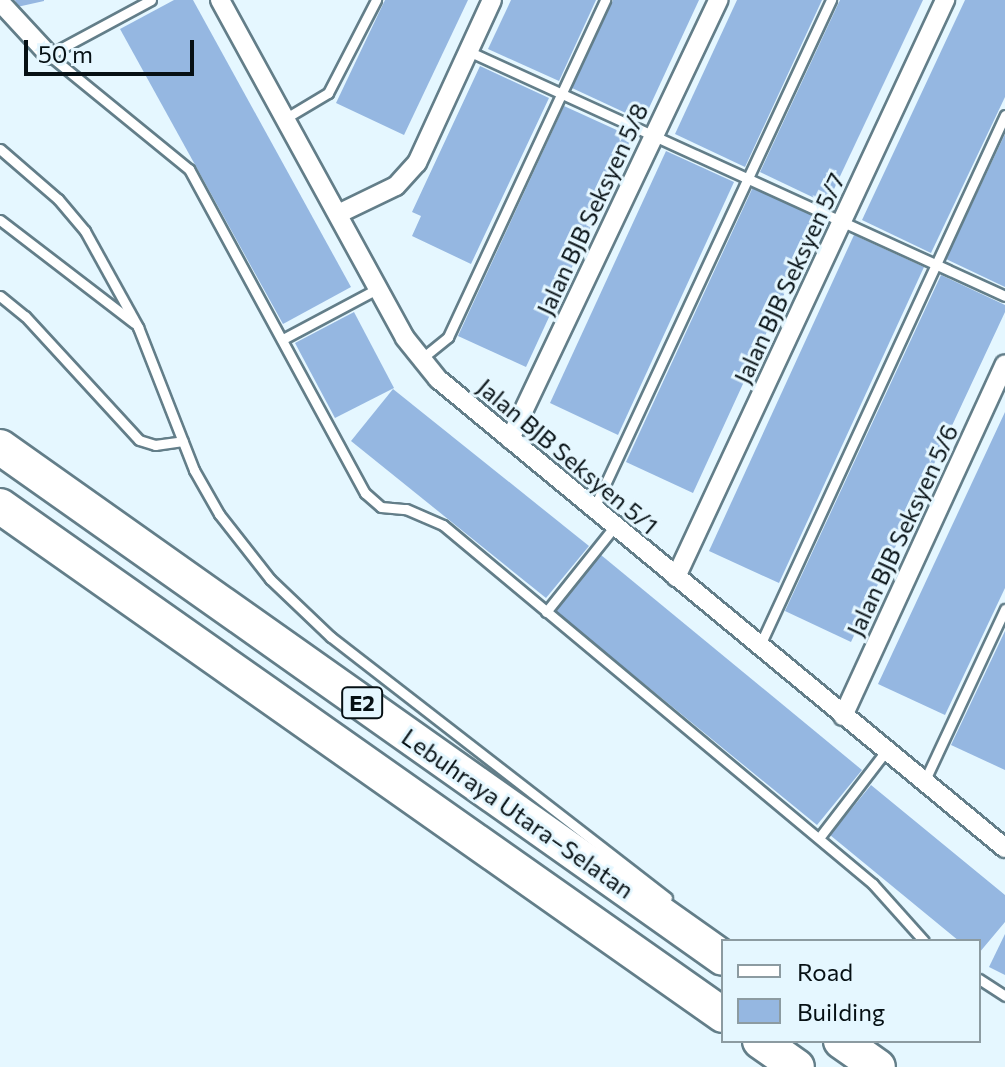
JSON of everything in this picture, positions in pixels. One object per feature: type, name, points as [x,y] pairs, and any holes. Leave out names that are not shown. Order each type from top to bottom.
[{"type":"highway","name":"Lebuhraya Utara–Selatan","points":[[0,447],[721,957]]},
{"type":"highway","name":"Lebuhraya Utara–Selatan","points":[[0,506],[721,1014]]},
{"type":"highway","points":[[763,1043],[797,1067]]},
{"type":"street","name":"Jalan BJB Seksyen 5/1","points":[[220,0],[421,359],[510,439],[1005,848]]},
{"type":"street","points":[[338,214],[396,186],[417,163],[492,0]]},
{"type":"street","name":"Jalan BJB Seksyen 5/8","points":[[510,439],[718,0]]},
{"type":"street","name":"Jalan BJB Seksyen 5/7","points":[[676,577],[945,0]]},
{"type":"street","points":[[0,2],[49,55]]},
{"type":"street","name":"Jalan BJB Seksyen 5/6","points":[[843,716],[1005,364]]},
{"type":"lane","points":[[151,0],[49,55],[189,169],[365,493],[381,507],[406,509],[443,525],[873,884],[922,939]]},
{"type":"lane","points":[[286,118],[328,93],[376,0]]},
{"type":"lane","points":[[421,359],[448,337],[605,0]]},
{"type":"lane","points":[[594,508],[831,0]]},
{"type":"lane","points":[[468,51],[1005,296]]},
{"type":"lane","points":[[760,645],[1005,115]]},
{"type":"lane","points":[[0,149],[58,199],[85,231],[138,327],[183,441],[219,514],[270,579],[311,618],[677,906]]},
{"type":"lane","points":[[0,220],[138,327]]},
{"type":"lane","points":[[283,339],[379,288]]},
{"type":"lane","points":[[0,296],[25,316],[139,440],[155,445],[183,441]]},
{"type":"lane","points":[[546,612],[615,526]]},
{"type":"lane","points":[[924,782],[1005,609]]},
{"type":"lane","points":[[819,838],[886,751]]},
{"type":"lane","points":[[700,925],[721,942]]},
{"type":"lane","points":[[981,980],[1005,996]]},
{"type":"building","points":[[15,0],[44,0],[44,1],[17,7]]},
{"type":"building","points":[[174,0],[193,0],[351,287],[283,324],[120,29]]},
{"type":"building","points":[[385,0],[468,0],[404,135],[336,103]]},
{"type":"building","points":[[511,0],[596,0],[559,81],[488,49]]},
{"type":"building","points":[[613,0],[699,0],[643,121],[572,88]]},
{"type":"building","points":[[737,0],[822,0],[745,167],[675,134]]},
{"type":"building","points":[[840,0],[923,0],[827,204],[760,172]]},
{"type":"building","points":[[965,0],[1005,0],[1005,97],[931,253],[862,220]]},
{"type":"building","points":[[480,66],[549,98],[471,264],[412,236],[421,216],[412,212]]},
{"type":"building","points":[[564,106],[632,137],[526,367],[458,336]]},
{"type":"building","points":[[1005,134],[1005,287],[946,259]]},
{"type":"building","points":[[666,151],[734,182],[618,435],[550,403]]},
{"type":"building","points":[[753,187],[819,218],[693,493],[626,462]]},
{"type":"building","points":[[854,235],[924,267],[779,583],[709,551]]},
{"type":"building","points":[[941,275],[1005,305],[1005,312],[851,642],[785,611]]},
{"type":"building","points":[[354,312],[394,388],[335,418],[295,343]]},
{"type":"building","points":[[393,389],[589,546],[546,598],[351,441]]},
{"type":"building","points":[[1005,412],[1005,588],[945,715],[878,684]]},
{"type":"building","points":[[601,555],[862,770],[817,825],[555,611]]},
{"type":"building","points":[[1005,631],[1005,770],[951,745]]},
{"type":"building","points":[[871,785],[1005,895],[1005,922],[981,951],[981,939],[957,939],[830,835]]},
{"type":"building","points":[[1005,934],[1005,975],[989,967]]}]
